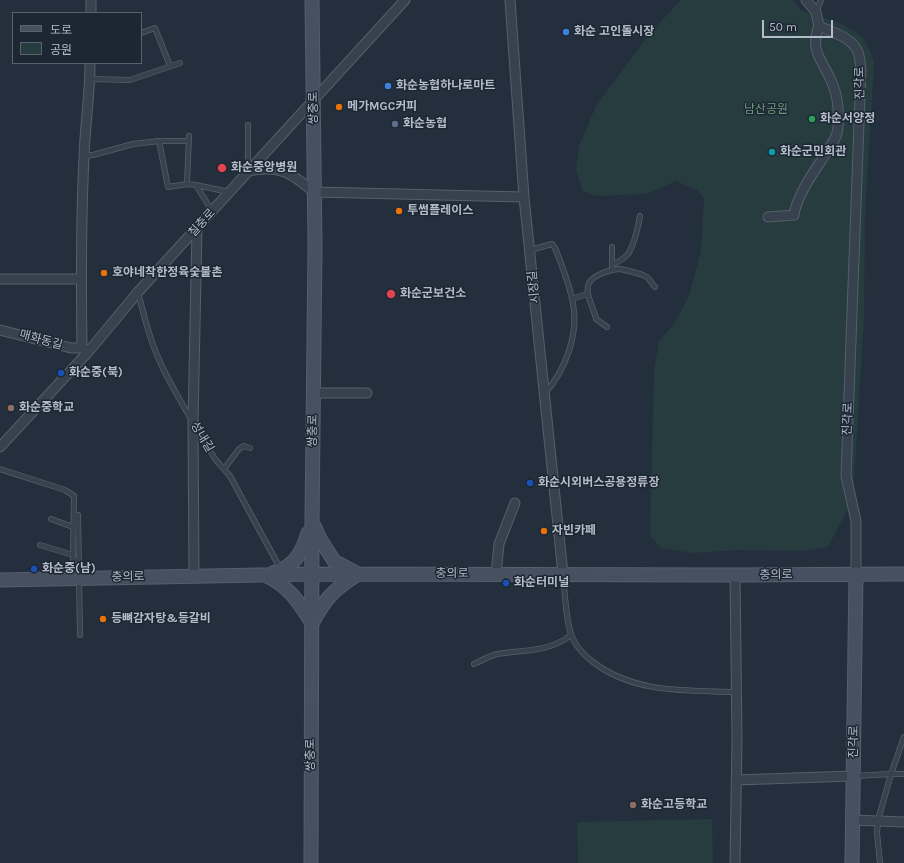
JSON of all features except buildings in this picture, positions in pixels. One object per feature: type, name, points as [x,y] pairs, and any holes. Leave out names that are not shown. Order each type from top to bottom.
[{"type":"street","points":[[91,12],[92,0]]},
{"type":"street","name":"쌍충로","points":[[311,863],[312,521],[315,246],[312,0]]},
{"type":"street","name":"칠충로","points":[[0,447],[85,350],[405,0]]},
{"type":"street","name":"시장길","points":[[510,0],[524,196],[563,574]]},
{"type":"street","points":[[768,217],[794,215],[795,208],[813,172],[837,136],[838,119],[836,95],[832,83],[817,53],[815,43],[820,26],[816,12],[806,0]]},
{"type":"street","name":"진각로","points":[[820,26],[837,34],[854,45],[858,50],[861,69],[846,476],[856,521],[852,863]]},
{"type":"street","points":[[85,350],[81,278],[84,156],[90,64]]},
{"type":"street","points":[[248,171],[262,169],[280,170],[295,177],[314,192],[524,196]]},
{"type":"street","points":[[194,576],[193,422],[197,228]]},
{"type":"street","points":[[0,279],[81,278]]},
{"type":"street","name":"매화동길","points":[[0,330],[71,348],[85,350]]},
{"type":"street","points":[[313,393],[367,393]]},
{"type":"street","points":[[496,574],[499,544],[515,503]]},
{"type":"street","points":[[283,572],[303,549],[312,521]]},
{"type":"street","points":[[266,575],[279,582],[294,596],[312,623],[323,603],[339,586],[358,574],[334,560],[320,539],[312,521]]},
{"type":"street","name":"충의로","points":[[0,580],[266,575],[283,572],[312,574],[904,574]]},
{"type":"street","points":[[735,575],[735,863]]},
{"type":"street","points":[[736,780],[853,776]]},
{"type":"street","points":[[853,820],[904,822]]},
{"type":"lane","points":[[816,12],[822,0]]},
{"type":"lane","points":[[142,33],[155,28],[170,66]]},
{"type":"lane","points":[[90,79],[130,80],[180,63]]},
{"type":"lane","points":[[248,125],[248,171]]},
{"type":"lane","points":[[84,156],[133,144],[188,138],[187,184]]},
{"type":"lane","points":[[159,141],[168,188],[187,184],[230,192]]},
{"type":"lane","points":[[196,185],[212,212]]},
{"type":"lane","points":[[607,327],[596,319],[595,310],[588,294],[589,283],[599,274],[612,268],[629,253],[640,216]]},
{"type":"lane","points":[[530,250],[552,244],[560,261],[572,299],[575,318],[566,357],[557,376],[545,393]]},
{"type":"lane","points":[[612,247],[612,268]]},
{"type":"lane","points":[[612,268],[643,276],[647,278],[655,287]]},
{"type":"lane","name":"성내길","points":[[138,292],[151,338],[170,382],[215,459],[230,476],[265,543],[283,572]]},
{"type":"lane","points":[[572,299],[588,294]]},
{"type":"lane","points":[[224,470],[240,449],[244,446],[250,448]]},
{"type":"lane","points":[[0,470],[65,490],[74,496],[73,560],[79,560]]},
{"type":"lane","points":[[78,515],[80,635]]},
{"type":"lane","points":[[51,519],[74,527]]},
{"type":"lane","points":[[40,546],[73,555]]},
{"type":"lane","points":[[563,574],[571,635],[578,649],[609,673],[633,683],[662,688],[736,692]]},
{"type":"lane","points":[[474,664],[495,654],[531,651],[550,646],[566,640],[571,635]]},
{"type":"lane","points":[[880,863],[877,838],[878,820],[891,774],[904,737]]},
{"type":"lane","points":[[853,776],[904,774]]},
{"type":"green space","name":"남산공원","points":[[681,0],[793,0],[802,11],[840,23],[862,36],[874,62],[865,217],[864,318],[853,499],[828,547],[805,551],[737,550],[693,553],[661,548],[650,536],[654,371],[659,341],[674,324],[689,296],[701,251],[704,198],[697,190],[676,181],[646,194],[596,196],[583,191],[576,170],[579,146],[596,106],[651,32]]},
{"type":"green space","points":[[712,819],[713,863],[578,863],[577,822]]},
{"type":"place","name":"화순 고인돌시장","points":[[566,32]]},
{"type":"place","name":"화순농협하나로마트","points":[[388,86]]},
{"type":"place","name":"메가MGC커피","points":[[339,107]]},
{"type":"place","name":"화순서양정","points":[[812,119]]},
{"type":"place","name":"화순농협","points":[[395,124]]},
{"type":"place","name":"화순군민회관","points":[[772,152]]},
{"type":"place","name":"화순중앙병원","points":[[222,168]]},
{"type":"place","name":"투썸플레이스","points":[[399,211]]},
{"type":"place","name":"호야네착한정육숯불촌","points":[[104,273]]},
{"type":"place","name":"화순군보건소","points":[[391,294]]},
{"type":"place","name":"화순중(북)","points":[[61,373]]},
{"type":"place","name":"화순중학교","points":[[11,408]]},
{"type":"place","name":"화순시외버스공용정류장","points":[[530,483]]},
{"type":"place","name":"자빈카페","points":[[544,531]]},
{"type":"place","name":"화순중(남)","points":[[34,569]]},
{"type":"place","name":"화순터미널","points":[[506,583]]},
{"type":"place","name":"등뼈감자탕&등갈비","points":[[103,619]]},
{"type":"place","name":"화순고등학교","points":[[633,805]]}]
